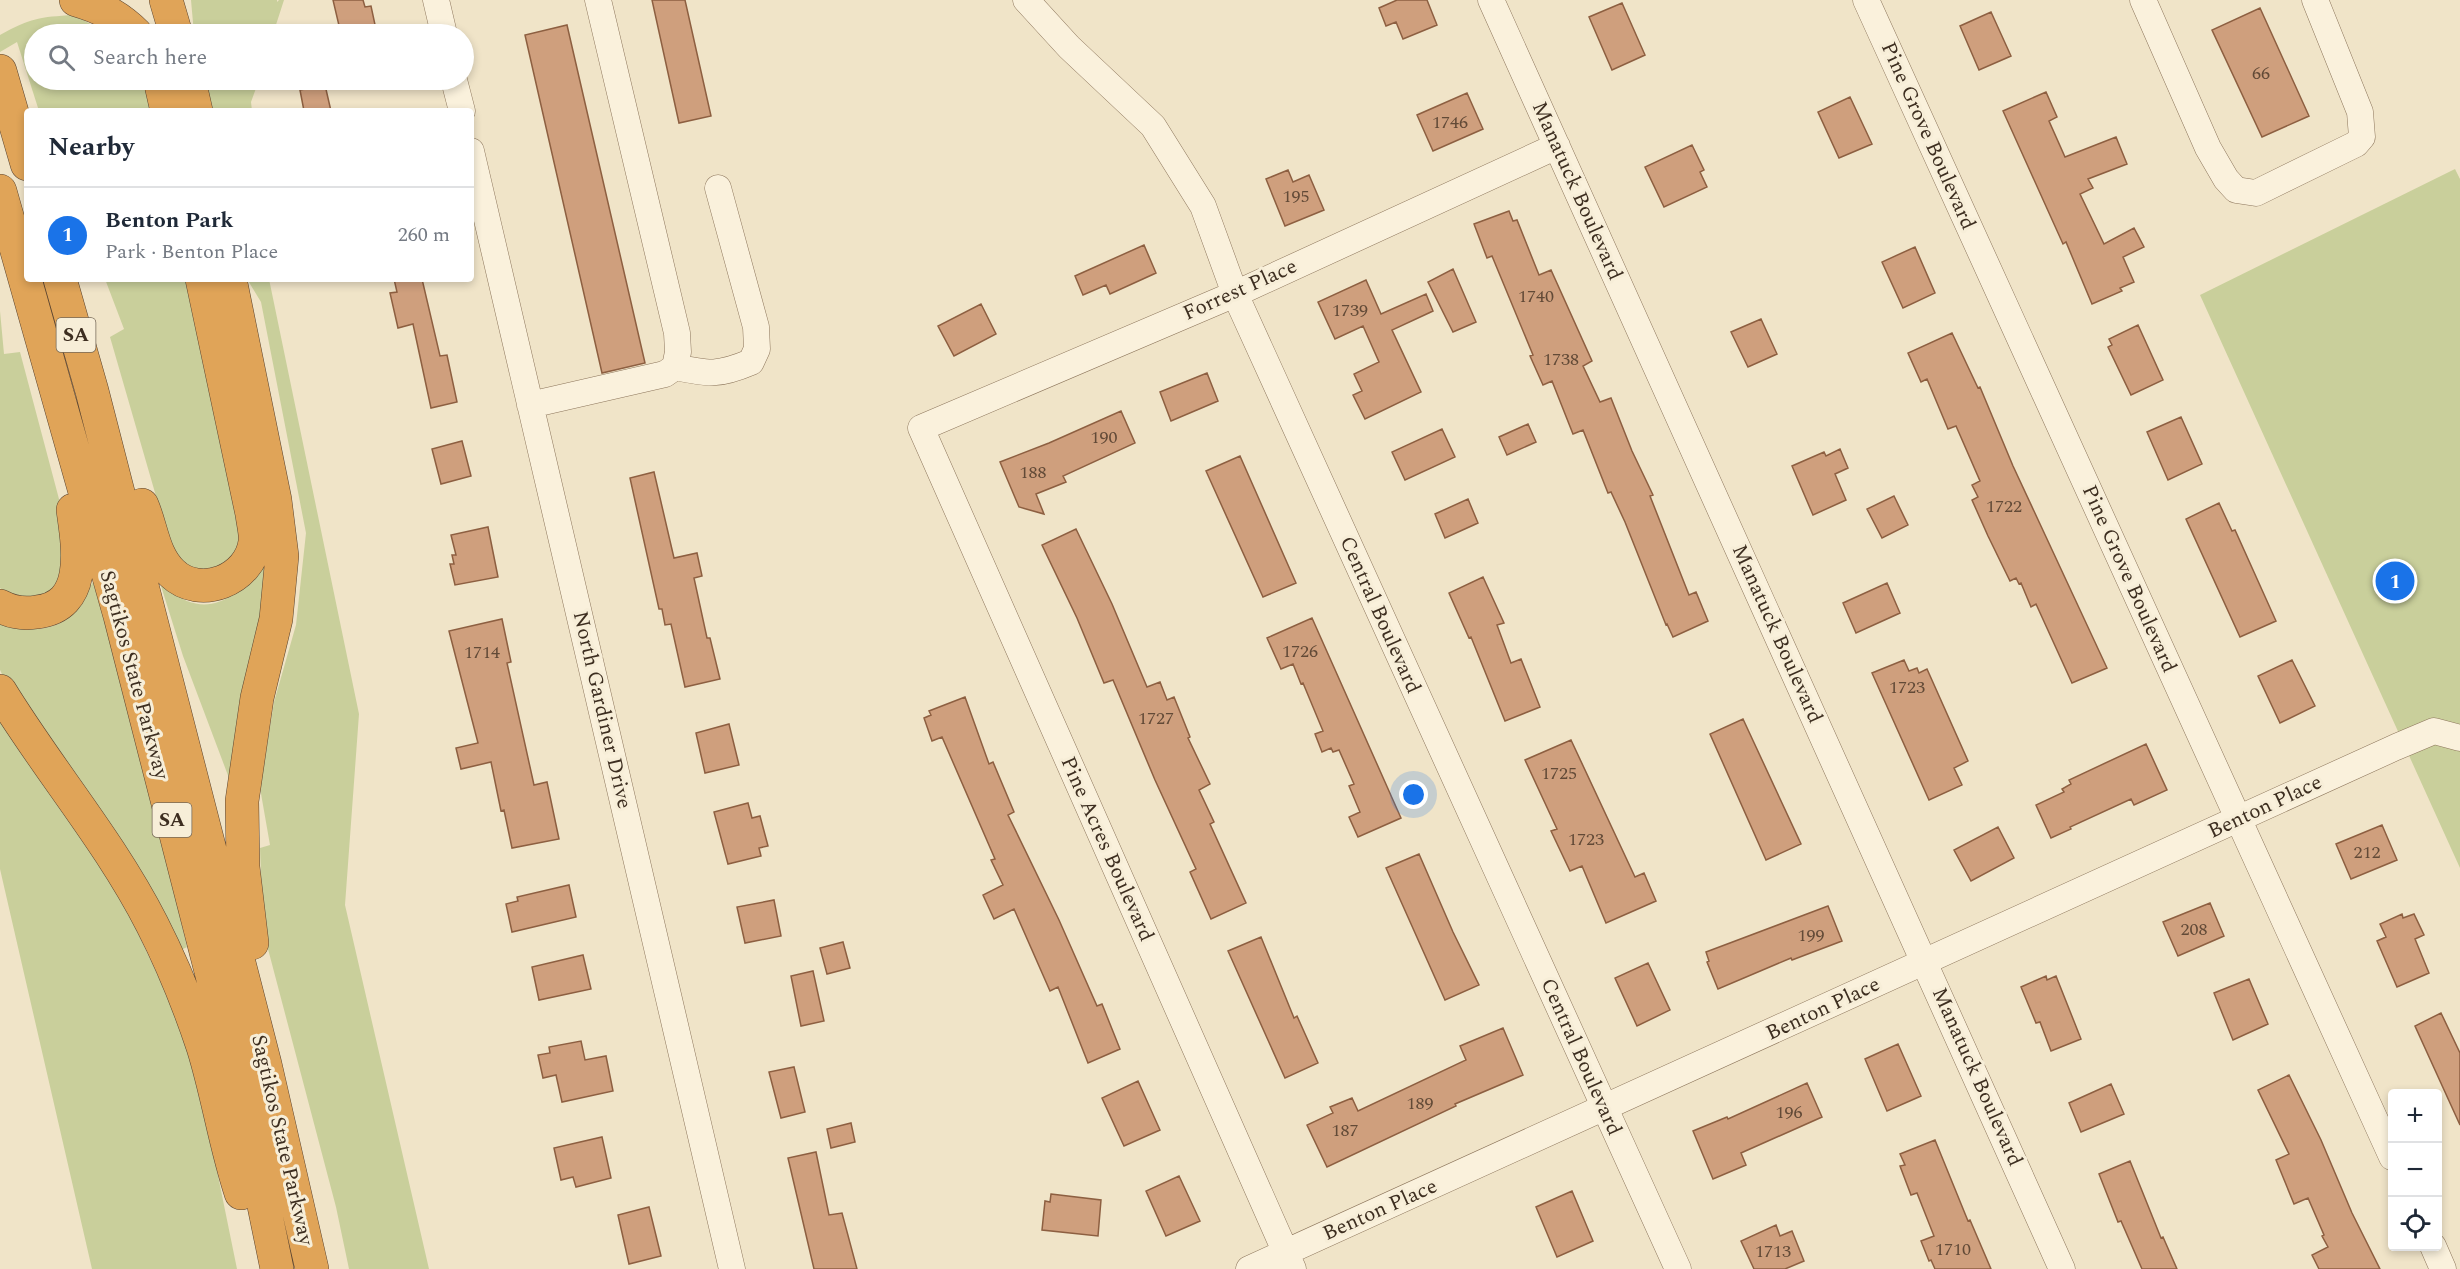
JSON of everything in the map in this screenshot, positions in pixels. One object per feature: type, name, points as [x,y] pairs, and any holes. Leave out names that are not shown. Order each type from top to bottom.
[{"type":"highway","points":[[76,0],[115,15],[125,24]]},
{"type":"highway","points":[[145,0],[149,24]]},
{"type":"highway","points":[[166,0],[173,24]]},
{"type":"highway","points":[[178,0],[182,24]]},
{"type":"highway","points":[[2,79],[24,154]]},
{"type":"highway","points":[[162,90],[166,108]]},
{"type":"highway","points":[[191,90],[195,108]]},
{"type":"highway","name":"Sagtikos State Parkway","points":[[0,190],[24,275]]},
{"type":"highway","name":"Sagtikos State Parkway","points":[[26,282],[120,616],[235,1065],[277,1269]]},
{"type":"highway","name":"Sagtikos State Parkway","points":[[61,282],[92,391],[265,1064],[312,1269]]},
{"type":"highway","points":[[92,391],[148,518],[156,548],[171,572],[189,584],[200,586],[222,582],[240,572],[255,542],[254,529],[203,282]]},
{"type":"highway","points":[[231,282],[270,476],[281,547],[280,594],[272,641],[252,721],[242,801],[243,867],[265,1064]]},
{"type":"highway","points":[[0,606],[17,612],[42,612],[64,599],[77,576],[78,548],[52,375]]},
{"type":"highway","points":[[0,691],[23,728],[104,841],[143,908],[171,966],[203,1047],[236,1177],[267,1269]]},
{"type":"street","points":[[436,0],[442,24]]},
{"type":"street","points":[[530,405],[665,374],[675,367],[678,352],[677,333],[598,0]]},
{"type":"street","name":"Central Boulevard","points":[[1026,0],[1069,47],[1154,126],[1203,206],[1235,294],[1678,1269]]},
{"type":"street","name":"Manatuck Boulevard","points":[[1491,0],[2062,1269]]},
{"type":"street","points":[[2143,0],[2208,148],[2226,179],[2236,190],[2256,193],[2356,144],[2362,137],[2360,112],[2315,0]]},
{"type":"street","name":"Pine Grove Boulevard","points":[[1871,2],[2388,1148]]},
{"type":"street","points":[[457,90],[461,108]]},
{"type":"street","name":"Forrest Place","points":[[921,428],[1235,294],[1557,146]]},
{"type":"street","name":"North Gardiner Drive","points":[[474,164],[732,1269]]},
{"type":"street","points":[[675,367],[710,374],[735,369],[751,362],[757,349],[756,327],[718,188]]},
{"type":"street","name":"Pine Acres Boulevard","points":[[921,428],[1289,1261]]},
{"type":"street","name":"Benton Place","points":[[1249,1269],[1289,1261],[1604,1109],[2396,747],[2434,731],[2460,738]]},
{"type":"street","points":[[2435,1251],[2444,1269]]},
{"type":"green space","points":[[191,0],[277,0],[277,2],[284,0],[276,24],[193,24]]},
{"type":"green space","points":[[74,15],[91,24],[24,24],[24,64],[17,42],[0,52],[0,35],[20,25],[36,19]]},
{"type":"green space","points":[[32,90],[148,90],[151,108],[38,108]]},
{"type":"green space","points":[[207,90],[255,90],[251,102],[252,108],[211,108]]},
{"type":"green space","points":[[2455,169],[2460,179],[2460,868],[2200,295]]},
{"type":"green space","points":[[106,282],[190,282],[244,528],[229,570],[190,571],[171,548],[110,337],[124,329]]},
{"type":"green space","points":[[249,282],[270,282],[359,714],[345,905],[429,1269],[349,1269],[336,1207],[263,930],[260,848],[270,845],[260,788],[274,702],[296,625],[306,533],[261,302]]},
{"type":"green space","points":[[0,311],[4,354],[20,352],[72,548],[72,572],[42,601],[5,592],[0,588]]},
{"type":"green space","points":[[273,552],[235,794],[183,656],[161,586],[165,584],[187,601],[201,604],[214,603],[237,592]]},
{"type":"green space","points":[[93,582],[135,724],[187,947],[175,953],[8,687],[0,670],[0,623],[28,629],[56,625],[75,611]]},
{"type":"green space","points":[[0,713],[85,834],[134,925],[192,1048],[237,1269],[92,1269],[0,869]]},
{"type":"building","points":[[333,0],[363,0],[365,7],[371,6],[375,24],[339,24]]},
{"type":"building","points":[[652,0],[685,0],[711,116],[679,123]]},
{"type":"building","points":[[1397,0],[1427,0],[1437,25],[1403,39],[1396,22],[1386,26],[1379,8]]},
{"type":"building","points":[[1622,3],[1645,55],[1612,70],[1589,17]]},
{"type":"building","points":[[2260,8],[2309,116],[2262,137],[2212,30]]},
{"type":"building","points":[[1991,12],[2011,56],[1979,70],[1960,26]]},
{"type":"building","points":[[567,25],[645,363],[602,373],[525,35]]},
{"type":"building","points":[[300,90],[326,90],[330,108],[303,108]]},
{"type":"building","points":[[2046,92],[2057,117],[2049,121],[2065,157],[2116,137],[2127,164],[2088,179],[2093,188],[2080,194],[2104,244],[2134,228],[2144,247],[2123,257],[2134,282],[2120,288],[2122,291],[2092,304],[2066,242],[2063,244],[2003,111]]},
{"type":"building","points":[[1467,93],[1483,129],[1433,151],[1417,115]]},
{"type":"building","points":[[1850,97],[1872,144],[1839,158],[1818,112]]},
{"type":"building","points":[[1692,145],[1704,170],[1700,172],[1707,187],[1664,207],[1645,167]]},
{"type":"building","points":[[1288,170],[1293,182],[1309,175],[1324,210],[1285,226],[1266,179]]},
{"type":"building","points":[[1509,211],[1513,221],[1517,220],[1539,275],[1551,270],[1592,361],[1583,366],[1600,402],[1611,398],[1653,495],[1650,496],[1689,595],[1696,592],[1708,621],[1673,637],[1666,625],[1625,522],[1611,492],[1608,493],[1583,430],[1573,434],[1552,381],[1543,385],[1492,256],[1487,258],[1474,224]]},
{"type":"building","points":[[1144,245],[1156,273],[1110,294],[1106,285],[1083,295],[1075,276]]},
{"type":"building","points":[[1915,247],[1935,293],[1903,308],[1882,262]]},
{"type":"building","points":[[1453,269],[1476,322],[1453,332],[1428,282]]},
{"type":"building","points":[[1366,280],[1381,314],[1426,294],[1433,311],[1392,330],[1421,392],[1365,419],[1353,395],[1362,391],[1354,374],[1379,362],[1363,326],[1335,339],[1318,302]]},
{"type":"building","points":[[395,282],[423,282],[440,356],[447,355],[457,402],[431,408],[413,324],[398,328],[390,293],[397,292]]},
{"type":"building","points":[[981,304],[996,334],[954,356],[938,326]]},
{"type":"building","points":[[1761,319],[1777,354],[1748,367],[1731,332]]},
{"type":"building","points":[[2138,325],[2163,380],[2131,395],[2108,347],[2112,345],[2109,339]]},
{"type":"building","points":[[1952,333],[1978,388],[1980,387],[2013,466],[2107,668],[2072,683],[2036,604],[2031,607],[2021,583],[2019,584],[2016,578],[2010,581],[1988,536],[1972,500],[1978,497],[1972,485],[1980,481],[1956,426],[1948,429],[1927,379],[1921,382],[1908,353]]},
{"type":"building","points":[[1207,373],[1218,401],[1171,421],[1160,392]]},
{"type":"building","points":[[1121,411],[1135,443],[1063,476],[1066,482],[1036,494],[1044,514],[1019,507],[1000,462]]},
{"type":"building","points":[[2181,417],[2202,464],[2168,480],[2147,432]]},
{"type":"building","points":[[1528,424],[1536,442],[1507,455],[1499,437]]},
{"type":"building","points":[[1442,429],[1455,457],[1405,480],[1392,452]]},
{"type":"building","points":[[462,441],[471,476],[441,484],[432,449]]},
{"type":"building","points":[[1840,449],[1848,468],[1835,474],[1846,500],[1813,515],[1792,466],[1824,452],[1826,456]]},
{"type":"building","points":[[1240,456],[1296,583],[1263,597],[1206,471]]},
{"type":"building","points":[[654,472],[674,558],[697,553],[702,576],[694,578],[707,638],[710,638],[720,679],[685,687],[671,624],[665,625],[662,609],[659,609],[630,478]]},
{"type":"building","points":[[1894,496],[1908,525],[1882,538],[1867,509]]},
{"type":"building","points":[[1468,499],[1478,523],[1445,538],[1435,514]]},
{"type":"building","points":[[2219,503],[2232,531],[2235,530],[2276,621],[2240,637],[2186,519]]},
{"type":"building","points":[[488,527],[498,577],[455,585],[450,564],[454,564],[452,555],[456,555],[451,535]]},
{"type":"building","points":[[1076,529],[1112,604],[1147,687],[1160,682],[1167,700],[1174,697],[1190,737],[1188,738],[1210,784],[1199,790],[1214,822],[1210,824],[1246,903],[1211,919],[1190,872],[1196,869],[1113,680],[1104,683],[1077,618],[1042,545]]},
{"type":"building","points":[[1483,577],[1504,623],[1497,625],[1511,663],[1521,659],[1540,707],[1505,721],[1471,637],[1469,638],[1449,593]]},
{"type":"building","points":[[1887,583],[1900,613],[1856,633],[1843,603]]},
{"type":"building","points":[[1312,618],[1401,818],[1358,837],[1349,817],[1360,812],[1349,786],[1354,784],[1339,750],[1333,752],[1331,748],[1322,752],[1315,734],[1323,731],[1303,683],[1301,684],[1293,664],[1281,669],[1267,638]]},
{"type":"building","points":[[502,619],[511,662],[507,663],[534,785],[547,782],[559,839],[512,848],[504,810],[501,811],[491,762],[461,769],[456,748],[478,743],[449,631]]},
{"type":"building","points":[[1904,660],[1909,671],[1917,668],[1919,673],[1927,669],[1968,761],[1954,768],[1962,785],[1929,800],[1872,673]]},
{"type":"building","points":[[2292,660],[2315,706],[2280,723],[2258,676]]},
{"type":"building","points":[[965,697],[989,764],[993,762],[1014,812],[1008,815],[1059,920],[1097,1006],[1102,1004],[1120,1049],[1088,1063],[1058,987],[1050,991],[1014,909],[994,919],[983,895],[1003,885],[991,860],[995,859],[942,737],[932,741],[924,718],[931,715],[929,711]]},
{"type":"building","points":[[1743,719],[1801,844],[1766,860],[1710,734]]},
{"type":"building","points":[[729,724],[739,765],[705,773],[696,733]]},
{"type":"building","points":[[1571,740],[1635,877],[1644,873],[1656,901],[1606,923],[1582,866],[1570,871],[1551,831],[1557,829],[1525,760]]},
{"type":"building","points":[[2146,744],[2167,790],[2134,805],[2131,799],[2051,838],[2036,805],[2064,792],[2062,789],[2071,784],[2069,780]]},
{"type":"building","points":[[748,803],[752,818],[760,816],[768,846],[759,848],[761,856],[728,864],[714,812]]},
{"type":"building","points":[[2382,825],[2397,860],[2351,879],[2336,844]]},
{"type":"building","points":[[1998,827],[2014,858],[1971,881],[1954,850]]},
{"type":"building","points":[[1419,854],[1479,985],[1445,1000],[1386,868]]},
{"type":"building","points":[[569,885],[576,917],[512,932],[506,904],[518,901],[517,897]]},
{"type":"building","points":[[774,900],[781,936],[745,943],[737,907]]},
{"type":"building","points":[[2210,903],[2224,936],[2178,956],[2163,922]]},
{"type":"building","points":[[1828,906],[1842,941],[1792,960],[1791,958],[1718,989],[1707,962],[1709,961],[1706,952]]},
{"type":"building","points":[[2402,914],[2403,918],[2414,914],[2424,935],[2415,939],[2429,973],[2397,987],[2377,941],[2386,937],[2380,924]]},
{"type":"building","points":[[1261,937],[1294,1018],[1297,1016],[1318,1063],[1285,1078],[1228,951]]},
{"type":"building","points":[[843,942],[850,968],[827,974],[820,948]]},
{"type":"building","points":[[583,955],[591,989],[539,1000],[532,967]]},
{"type":"building","points":[[1648,963],[1670,1010],[1637,1026],[1615,978]]},
{"type":"building","points":[[813,971],[824,1021],[801,1026],[791,976]]},
{"type":"building","points":[[2046,976],[2047,980],[2056,976],[2081,1039],[2051,1051],[2040,1022],[2036,1023],[2021,987]]},
{"type":"building","points":[[2249,979],[2268,1024],[2233,1040],[2214,993]]},
{"type":"building","points":[[2441,1013],[2460,1053],[2460,1125],[2415,1026]]},
{"type":"building","points":[[1503,1028],[1523,1075],[1455,1104],[1456,1106],[1327,1167],[1307,1125],[1333,1113],[1330,1107],[1352,1098],[1358,1111],[1466,1060],[1460,1046]]},
{"type":"building","points":[[581,1041],[585,1060],[606,1056],[613,1091],[562,1102],[556,1075],[543,1078],[538,1055],[550,1053],[549,1047]]},
{"type":"building","points":[[1898,1044],[1921,1096],[1887,1111],[1865,1059]]},
{"type":"building","points":[[794,1067],[805,1112],[781,1118],[769,1072]]},
{"type":"building","points":[[2289,1075],[2380,1269],[2319,1269],[2312,1255],[2328,1247],[2308,1198],[2294,1204],[2276,1160],[2289,1154],[2258,1090]]},
{"type":"building","points":[[1138,1081],[1160,1130],[1124,1146],[1102,1098]]},
{"type":"building","points":[[1807,1083],[1822,1117],[1741,1153],[1746,1165],[1713,1179],[1693,1131],[1727,1117],[1728,1119]]},
{"type":"building","points":[[2111,1084],[2124,1114],[2081,1132],[2069,1103]]},
{"type":"building","points":[[851,1123],[855,1142],[831,1148],[827,1129]]},
{"type":"building","points":[[602,1137],[611,1178],[576,1187],[573,1177],[561,1180],[554,1148]]},
{"type":"building","points":[[1935,1140],[1968,1221],[1970,1220],[1991,1269],[1935,1269],[1931,1260],[1929,1261],[1921,1241],[1934,1236],[1917,1193],[1911,1195],[1900,1166],[1905,1165],[1900,1154]]},
{"type":"building","points":[[816,1152],[829,1215],[842,1213],[857,1269],[814,1269],[788,1158]]},
{"type":"building","points":[[2130,1161],[2161,1238],[2163,1237],[2177,1269],[2142,1269],[2121,1221],[2118,1222],[2099,1174]]},
{"type":"building","points":[[1179,1176],[1200,1221],[1166,1236],[1146,1191]]},
{"type":"building","points":[[1572,1191],[1593,1241],[1557,1257],[1536,1207]]},
{"type":"building","points":[[1051,1194],[1101,1200],[1098,1236],[1042,1230],[1045,1201],[1050,1202]]},
{"type":"building","points":[[649,1207],[661,1256],[629,1264],[618,1215]]},
{"type":"building","points":[[1776,1225],[1780,1236],[1792,1231],[1804,1261],[1785,1269],[1754,1269],[1741,1241]]},
{"type":"place","name":"Benton Park","points":[[2395,581]]}]
